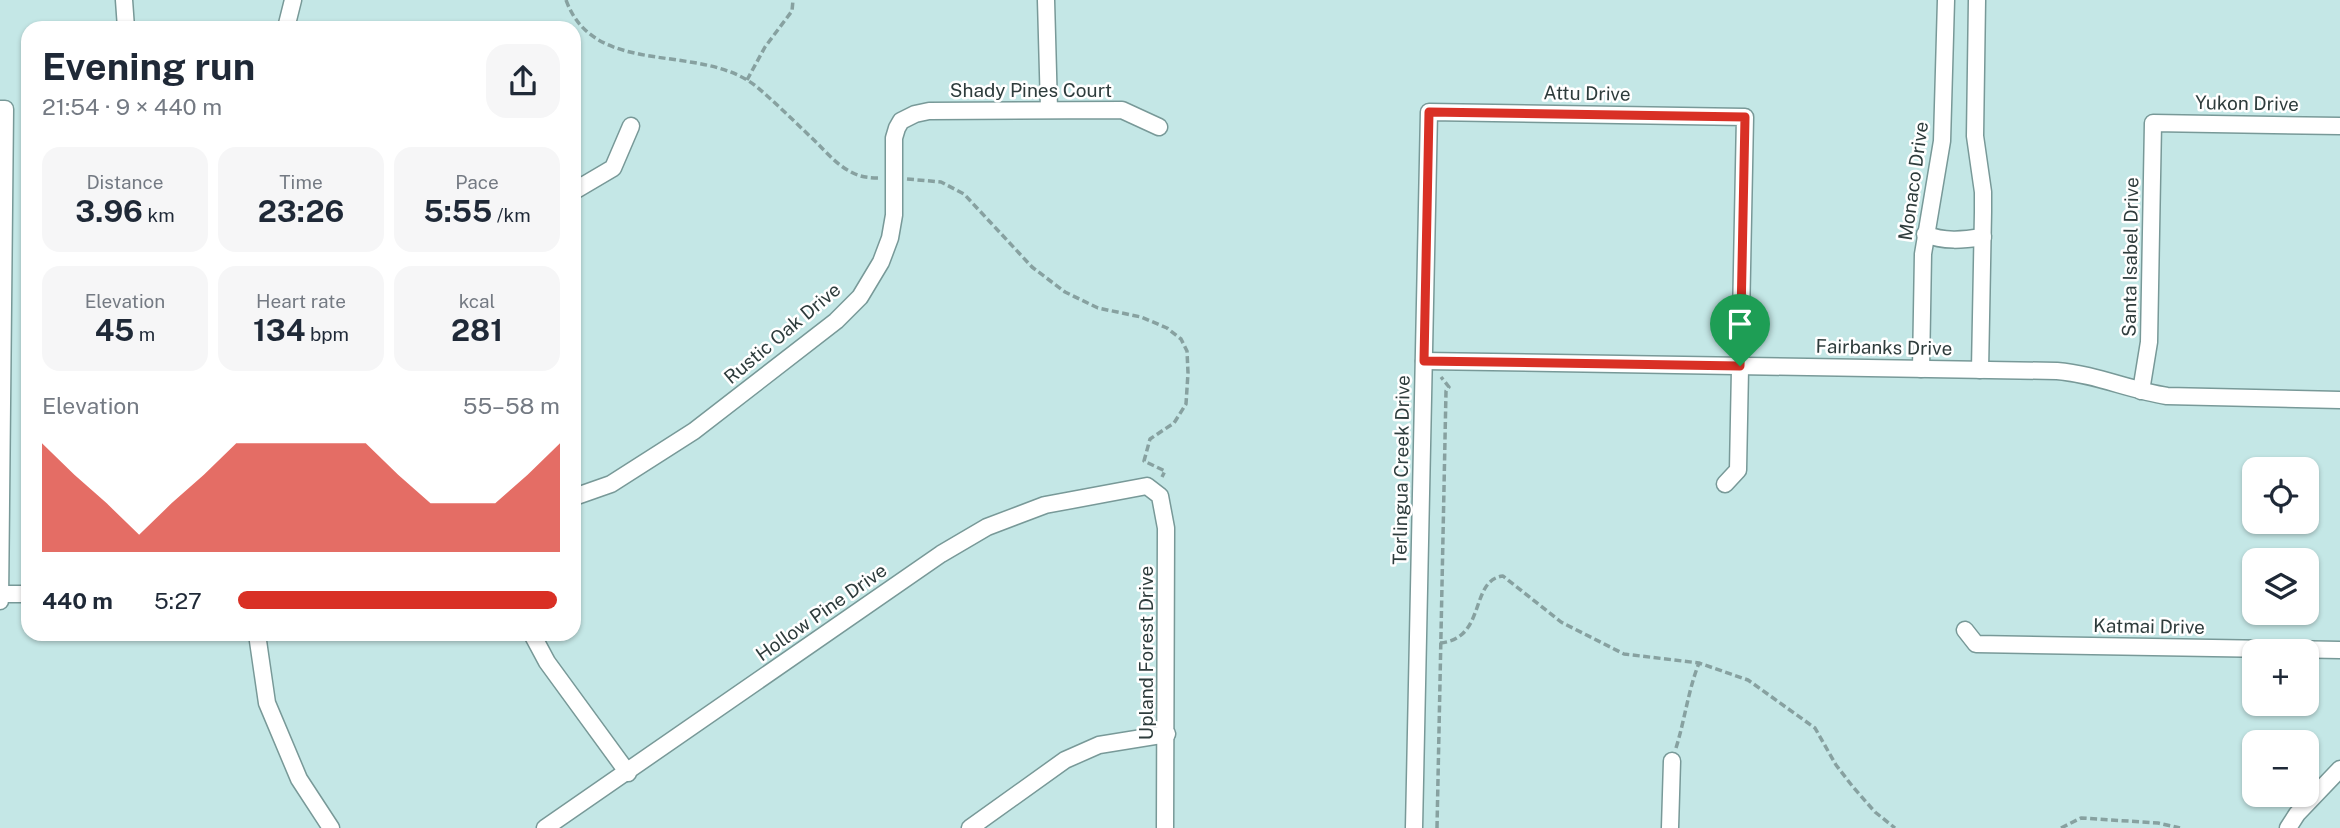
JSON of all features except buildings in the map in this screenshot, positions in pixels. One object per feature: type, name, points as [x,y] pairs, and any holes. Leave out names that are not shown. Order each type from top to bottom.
[{"type":"street","points":[[124,0],[126,21]]},
{"type":"street","points":[[288,21],[293,0]]},
{"type":"street","points":[[1046,0],[1049,109]]},
{"type":"street","name":"Monaco Drive","points":[[1920,369],[1925,234],[1942,141],[1946,0]]},
{"type":"street","points":[[1977,0],[1974,125],[1983,192],[1980,370]]},
{"type":"street","points":[[0,601],[2,109]]},
{"type":"street","name":"Shady Pines Court","points":[[901,121],[929,111],[1122,110],[1159,127]]},
{"type":"street","name":"Attu Drive","points":[[1429,112],[1745,117],[1740,366]]},
{"type":"street","name":"Terlingua Creek Drive","points":[[1414,828],[1429,112]]},
{"type":"street","name":"Rustic Oak Drive","points":[[581,495],[611,484],[694,431],[836,321],[860,297],[881,261],[890,238],[894,215],[894,138],[901,121]]},
{"type":"street","name":"Yukon Drive","points":[[2153,123],[2340,126]]},
{"type":"street","name":"Santa Isabel Drive","points":[[2141,391],[2149,342],[2153,123]]},
{"type":"street","points":[[581,187],[612,168],[631,126]]},
{"type":"street","points":[[1925,234],[1938,239],[1983,237]]},
{"type":"street","name":"Fairbanks Drive","points":[[1424,361],[2070,372],[2094,376],[2141,391],[2188,398],[2340,400]]},
{"type":"street","points":[[1725,484],[1738,470],[1740,366]]},
{"type":"street","name":"Upland Forest Drive","points":[[1150,489],[1160,496],[1166,528],[1165,828]]},
{"type":"street","name":"Hollow Pine Drive","points":[[545,828],[941,554],[987,527],[1045,505],[1150,489]]},
{"type":"street","points":[[0,594],[21,594]]},
{"type":"street","name":"Katmai Drive","points":[[1965,630],[1976,644],[2340,650]]},
{"type":"street","points":[[258,641],[267,703],[299,779],[331,828]]},
{"type":"street","points":[[536,641],[547,662],[628,773]]},
{"type":"street","points":[[970,828],[1065,761],[1099,745],[1167,734]]},
{"type":"street","points":[[1670,828],[1672,761]]},
{"type":"street","points":[[2288,828],[2297,814],[2340,769]]},
{"type":"path","points":[[566,0],[578,21]]},
{"type":"path","points":[[747,80],[765,47],[792,11],[793,0]]},
{"type":"path","points":[[581,25],[595,38],[611,47],[688,60],[735,73],[755,86],[839,165],[866,178],[941,182],[964,194],[1032,267],[1065,292],[1098,308],[1141,317],[1167,328],[1181,340],[1187,351],[1186,404],[1174,423],[1150,439],[1146,447],[1144,461],[1165,471],[1150,489]]},
{"type":"path","points":[[1437,828],[1445,404],[1446,391],[1450,387],[1441,377]]},
{"type":"path","points":[[1440,643],[1454,642],[1469,629],[1478,601],[1492,580],[1503,576],[1561,622],[1625,654],[1699,663],[1748,680],[1815,728],[1836,765],[1853,787],[1875,812],[1895,828]]},
{"type":"path","points":[[1672,761],[1685,718],[1689,687],[1699,663]]},
{"type":"path","points":[[2061,828],[2081,818],[2158,823],[2180,828]]},
{"type":"route","points":[[1429,112],[1745,117],[1740,366],[1424,361],[1429,112]]}]
